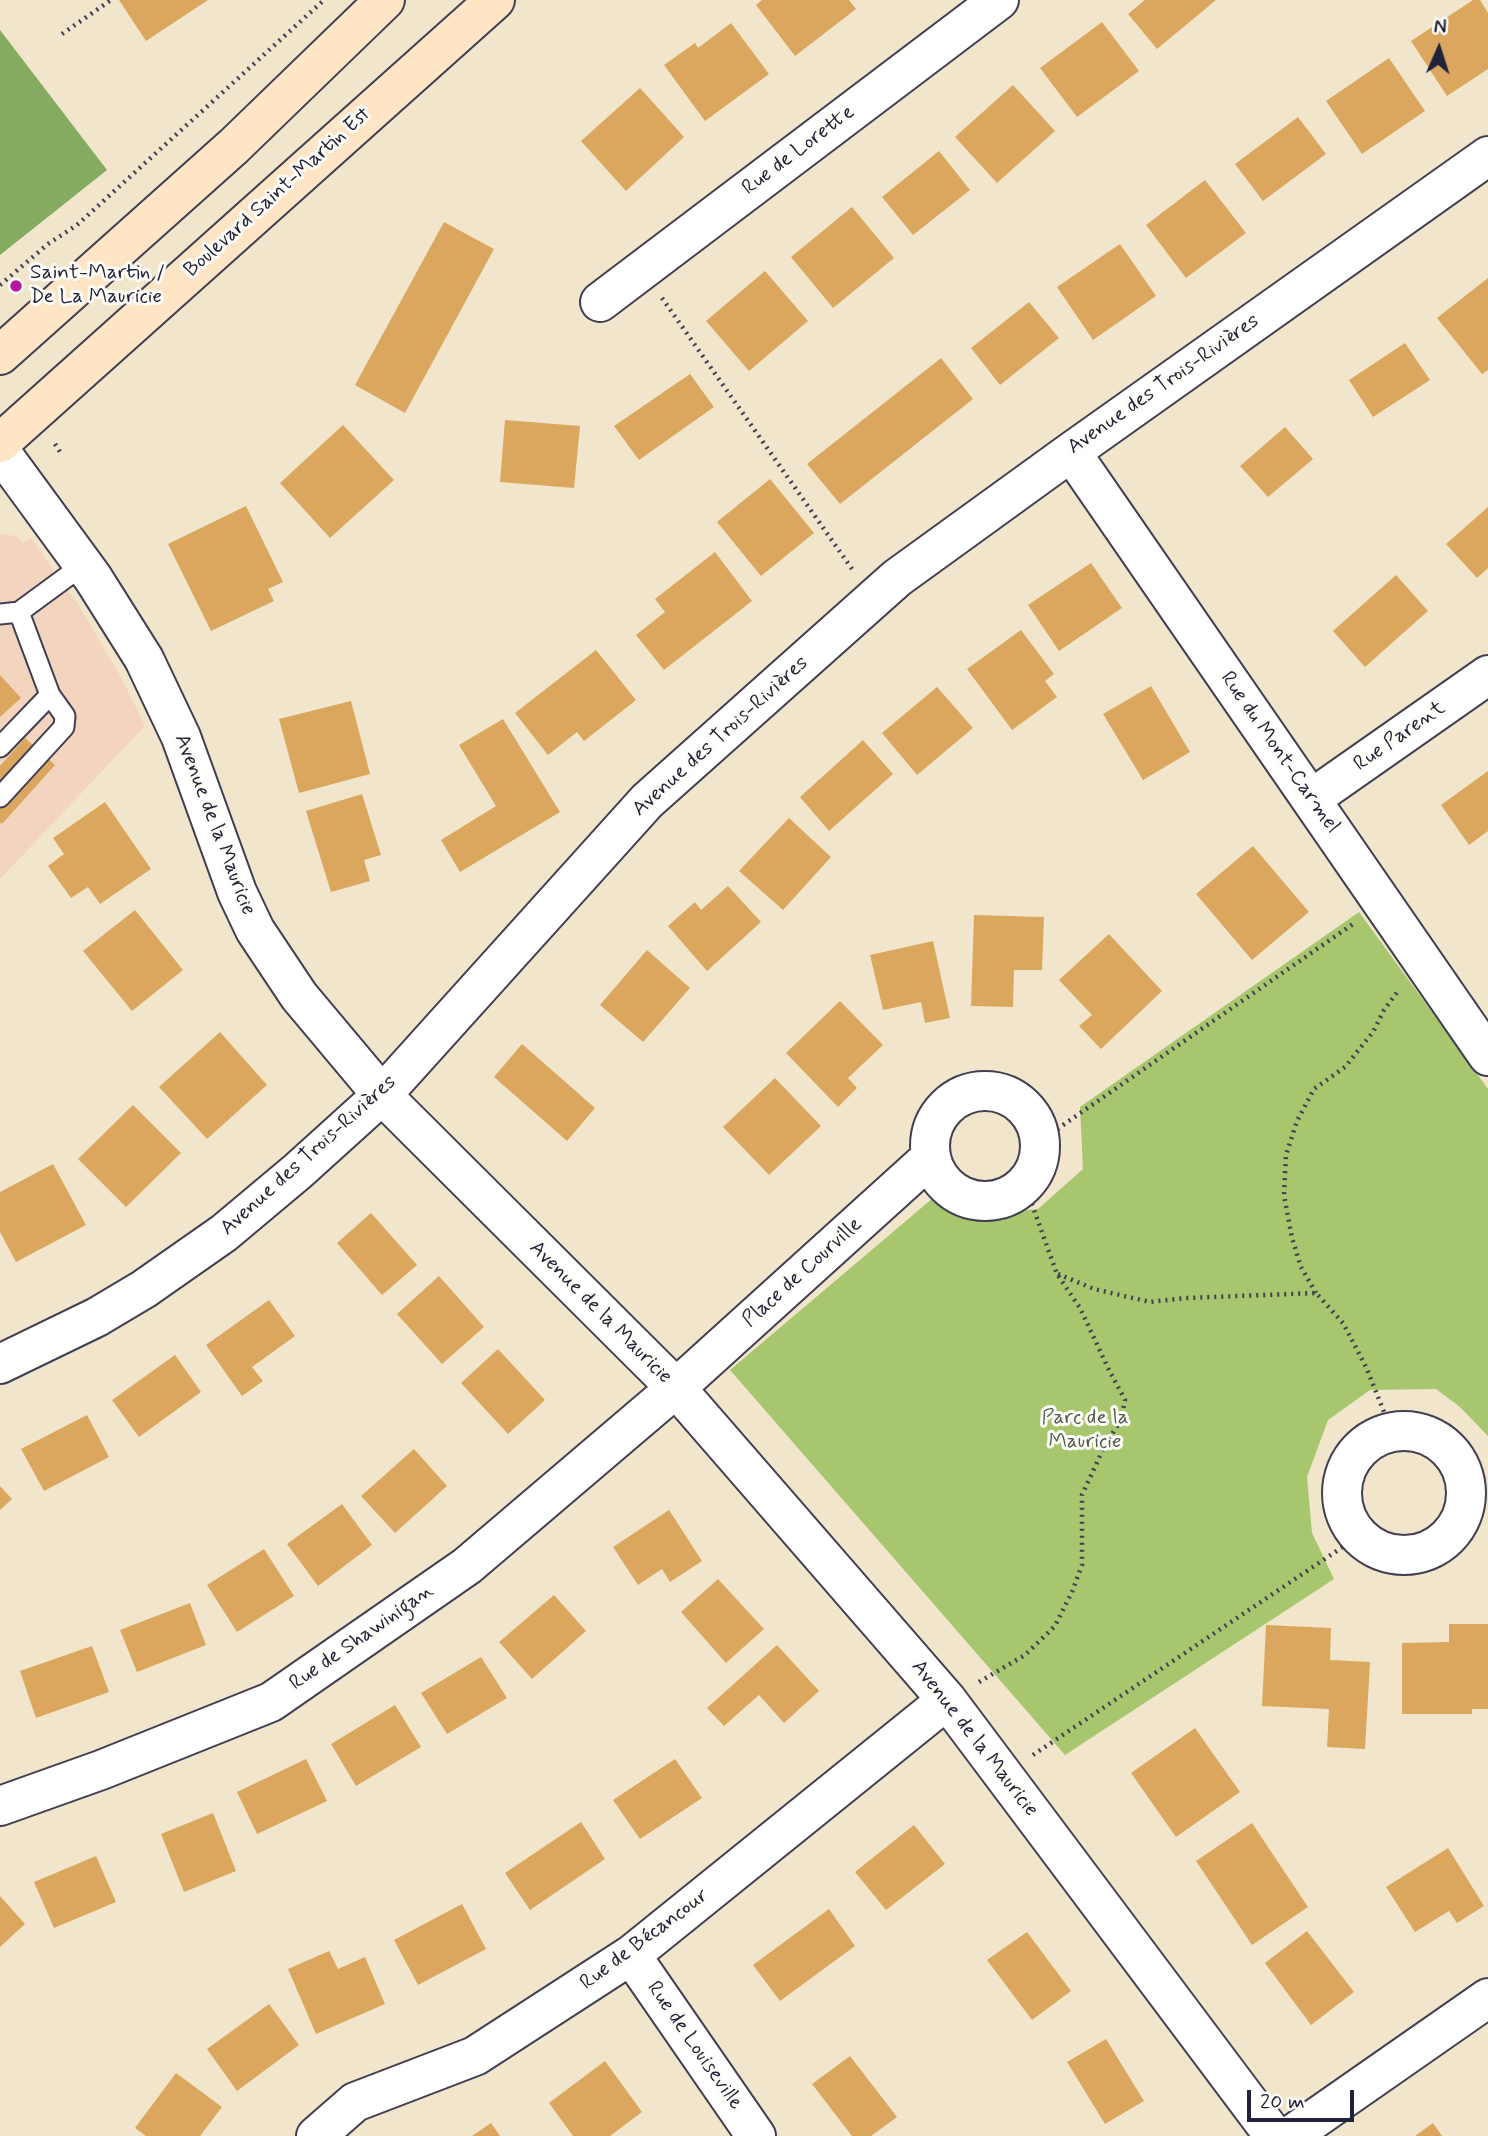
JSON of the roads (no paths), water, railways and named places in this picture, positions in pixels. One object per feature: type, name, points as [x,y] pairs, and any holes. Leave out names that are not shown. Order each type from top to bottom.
[{"type":"main road","points":[[0,355],[234,146],[385,0]]},
{"type":"main road","name":"Boulevard Saint-Martin Est","points":[[0,443],[495,0]]},
{"type":"street","name":"Rue de Lorette","points":[[600,302],[999,0]]},
{"type":"street","name":"Avenue des Trois-Rivières","points":[[0,1364],[97,1317],[190,1258],[252,1210],[382,1095],[647,801],[897,578],[1488,156]]},
{"type":"street","name":"Avenue de la Mauricie","points":[[0,451],[83,565],[118,617],[161,690],[193,768],[221,852],[255,930],[299,996],[382,1095],[676,1388],[947,1700],[1273,2136]]},
{"type":"street","name":"Rue du Mont-Carmel","points":[[1070,452],[1488,1056]]},
{"type":"street","name":"Rue Parent","points":[[1311,799],[1488,674]]},
{"type":"street","points":[[976,1091],[994,1091],[1011,1097],[1025,1108],[1036,1123],[1040,1156],[1034,1172],[1025,1185],[1011,1195],[995,1201],[978,1202],[947,1188],[936,1175],[930,1158],[929,1141],[934,1123],[944,1108],[958,1097],[976,1091]]},
{"type":"street","name":"Place de Courville","points":[[676,1388],[930,1158]]},
{"type":"street","name":"Rue de Shawinigan","points":[[0,1806],[101,1770],[271,1702],[467,1566],[676,1388]]},
{"type":"street","points":[[1411,1431],[1429,1436],[1445,1446],[1458,1460],[1465,1477],[1478,1496],[1452,1535],[1436,1547],[1416,1555],[1395,1555],[1375,1548],[1359,1536],[1348,1520],[1342,1502],[1342,1483],[1348,1465],[1359,1450],[1374,1438],[1392,1432],[1411,1431]]},
{"type":"street","name":"Rue de Bécancour","points":[[316,2136],[355,2102],[475,2056],[631,1955],[947,1700]]},
{"type":"street","name":"Rue de Louiseville","points":[[631,1955],[756,2136]]},
{"type":"street","points":[[1290,2136],[1488,1998]]},
{"type":"lane","points":[[0,797],[64,727],[65,716],[50,695],[10,613],[83,565]]},
{"type":"lane","points":[[0,747],[50,695]]},
{"type":"place","name":"Saint-Martin / De La Mauricie","points":[[16,286]]},
{"type":"park label","name":"Parc de la Mauricie","points":[[1085,1431]]}]
